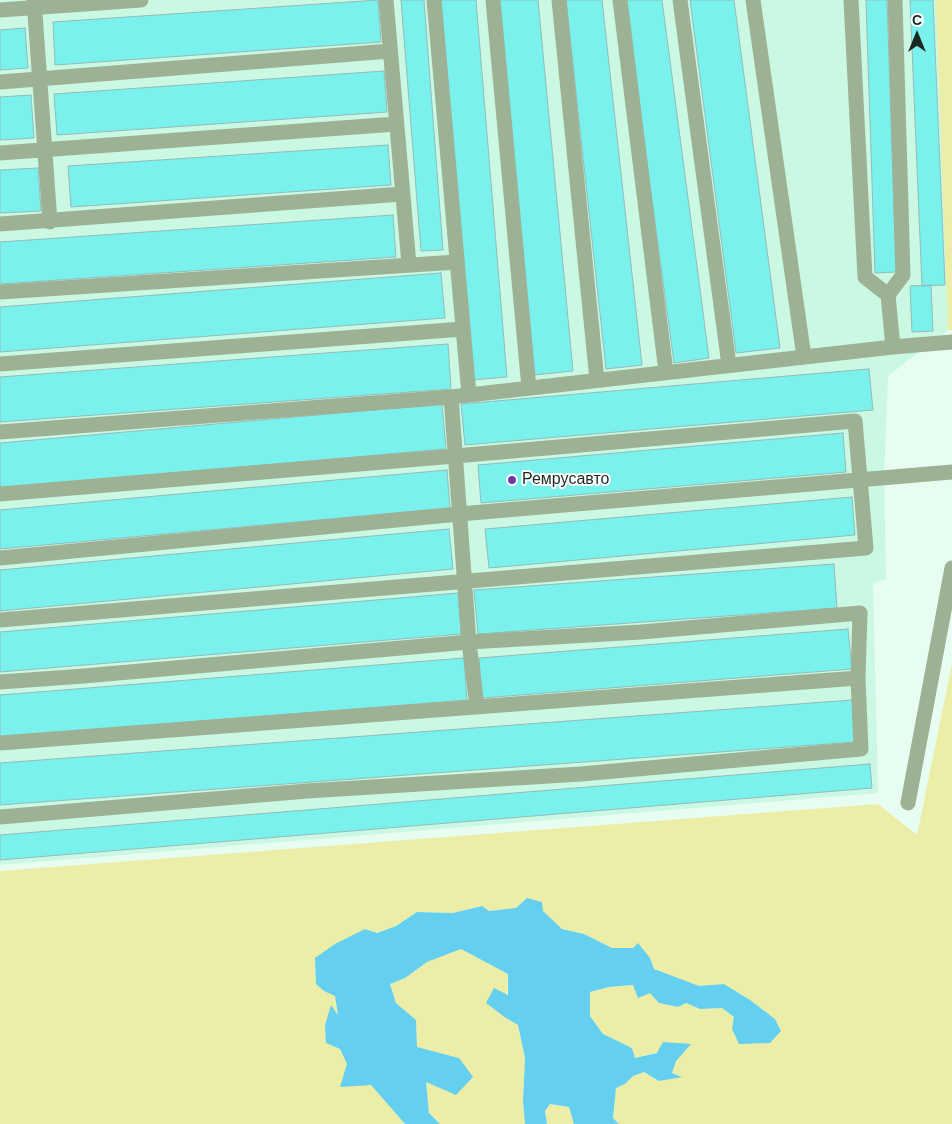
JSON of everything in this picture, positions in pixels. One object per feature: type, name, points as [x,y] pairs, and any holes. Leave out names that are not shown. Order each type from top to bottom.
[{"type":"street","points":[[0,10],[34,4],[141,0]]},
{"type":"street","points":[[386,0],[409,266]]},
{"type":"street","points":[[434,0],[469,395]]},
{"type":"street","points":[[493,0],[529,388]]},
{"type":"street","points":[[559,0],[597,380]]},
{"type":"street","points":[[620,0],[666,372]]},
{"type":"street","points":[[680,0],[729,365]]},
{"type":"street","points":[[753,0],[804,357]]},
{"type":"street","points":[[851,0],[866,278],[888,295]]},
{"type":"street","points":[[893,347],[888,295],[903,275],[895,0]]},
{"type":"street","points":[[34,4],[50,222]]},
{"type":"street","points":[[0,82],[390,52]]},
{"type":"street","points":[[0,153],[396,124]]},
{"type":"street","points":[[0,224],[50,222],[402,194]]},
{"type":"street","points":[[0,292],[457,262]]},
{"type":"street","points":[[0,364],[463,329]]},
{"type":"street","points":[[0,432],[469,395],[952,342]]},
{"type":"street","points":[[451,396],[468,642],[477,707]]},
{"type":"street","points":[[0,494],[855,421],[866,548],[0,620]]},
{"type":"street","points":[[0,558],[459,514],[952,472]]},
{"type":"street","points":[[908,803],[952,568]]},
{"type":"street","points":[[0,682],[468,642],[641,632],[860,613],[858,678],[860,749],[581,774],[307,790],[0,817]]},
{"type":"street","points":[[0,743],[858,678]]},
{"type":"shaded area","points":[[0,0],[938,0],[948,200],[948,330],[888,376],[884,477],[886,579],[873,583],[878,793],[0,865]]},
{"type":"green space","points":[[936,0],[952,0],[952,330],[948,330]]},
{"type":"green space","points":[[952,664],[952,1124],[619,1124],[613,1118],[616,1088],[625,1084],[633,1076],[644,1072],[659,1081],[681,1076],[672,1073],[676,1061],[691,1044],[635,1058],[632,1048],[603,1034],[590,1016],[590,992],[609,987],[633,985],[650,992],[659,1003],[678,1007],[686,1003],[700,1009],[722,1008],[734,1017],[781,1031],[775,1019],[750,1000],[724,984],[699,986],[654,969],[650,958],[633,948],[612,948],[584,934],[562,929],[527,898],[516,908],[489,911],[481,906],[453,913],[417,912],[396,926],[377,933],[365,929],[324,991],[335,995],[338,1017],[331,1006],[325,1025],[326,1043],[340,1049],[347,1064],[371,1085],[405,1124],[0,1124],[0,871],[878,804],[917,835]]},
{"type":"green space","points":[[461,949],[508,974],[506,1018],[518,1025],[525,1058],[523,1101],[525,1124],[440,1124],[429,1113],[426,1082],[459,1058],[417,1047],[416,1020],[396,1003],[390,984],[405,978],[427,962]]},
{"type":"green space","points":[[550,1104],[569,1107],[574,1124],[547,1124],[545,1111]]},
{"type":"water","points":[[527,898],[542,902],[543,911],[562,929],[584,934],[612,948],[633,948],[638,943],[650,958],[654,969],[699,986],[724,984],[750,1000],[775,1019],[781,1031],[770,1043],[739,1044],[732,1029],[734,1017],[722,1008],[700,1009],[686,1003],[678,1007],[659,1003],[650,993],[638,998],[633,985],[609,987],[590,992],[590,1016],[603,1034],[632,1048],[635,1058],[657,1053],[663,1042],[691,1044],[676,1061],[672,1073],[682,1077],[659,1081],[644,1072],[633,1076],[625,1084],[616,1088],[613,1118],[619,1124],[574,1124],[569,1107],[550,1104],[545,1111],[547,1124],[525,1124],[523,1101],[525,1058],[518,1025],[486,1003],[494,988],[508,995],[508,974],[461,949],[427,962],[405,978],[390,984],[396,1003],[416,1020],[417,1047],[459,1058],[473,1077],[456,1095],[426,1082],[429,1113],[440,1124],[405,1124],[371,1085],[340,1087],[347,1064],[340,1049],[326,1043],[325,1025],[331,1005],[338,1015],[335,996],[324,991],[316,984],[315,958],[335,944],[365,929],[377,933],[396,926],[417,912],[453,913],[482,906],[489,911],[516,908]]},
{"type":"building","points":[[378,0],[381,42],[55,65],[53,22]]},
{"type":"building","points":[[401,0],[424,0],[443,250],[421,251]]},
{"type":"building","points":[[441,0],[476,0],[507,377],[472,380]]},
{"type":"building","points":[[499,0],[538,0],[573,371],[534,375]]},
{"type":"building","points":[[566,0],[602,0],[642,365],[606,369]]},
{"type":"building","points":[[625,0],[662,0],[709,358],[674,363]]},
{"type":"building","points":[[690,0],[734,0],[780,348],[736,353]]},
{"type":"building","points":[[866,0],[887,0],[896,272],[875,273]]},
{"type":"building","points":[[910,0],[933,0],[945,285],[922,286]]},
{"type":"building","points":[[25,28],[28,68],[0,70],[0,30]]},
{"type":"building","points":[[384,71],[387,112],[57,135],[54,94]]},
{"type":"building","points":[[31,95],[34,138],[0,140],[0,97]]},
{"type":"building","points":[[388,145],[391,185],[71,207],[68,166]]},
{"type":"building","points":[[38,168],[41,211],[0,213],[0,170]]},
{"type":"building","points":[[393,215],[396,257],[0,284],[0,242]]},
{"type":"building","points":[[441,273],[445,318],[0,352],[0,307]]},
{"type":"building","points":[[931,285],[933,331],[912,332],[910,286]]},
{"type":"building","points":[[448,344],[451,389],[0,422],[0,377]]},
{"type":"building","points":[[869,369],[873,410],[465,445],[461,404]]},
{"type":"building","points":[[442,404],[446,449],[0,488],[0,443]]},
{"type":"building","points":[[843,433],[846,472],[481,503],[478,465]]},
{"type":"building","points":[[447,470],[450,508],[0,549],[0,510]]},
{"type":"building","points":[[852,497],[855,535],[489,568],[485,529]]},
{"type":"building","points":[[449,529],[453,569],[0,611],[0,570]]},
{"type":"building","points":[[834,564],[837,608],[478,634],[474,590]]},
{"type":"building","points":[[458,593],[461,634],[0,672],[0,632]]},
{"type":"building","points":[[848,629],[852,669],[482,698],[479,658]]},
{"type":"building","points":[[464,658],[467,700],[0,737],[0,695]]},
{"type":"building","points":[[852,700],[855,742],[0,805],[0,763]]},
{"type":"building","points":[[870,764],[872,788],[0,860],[0,835]]},
{"type":"place","name":"Ремрусавто","points":[[512,480]]}]
